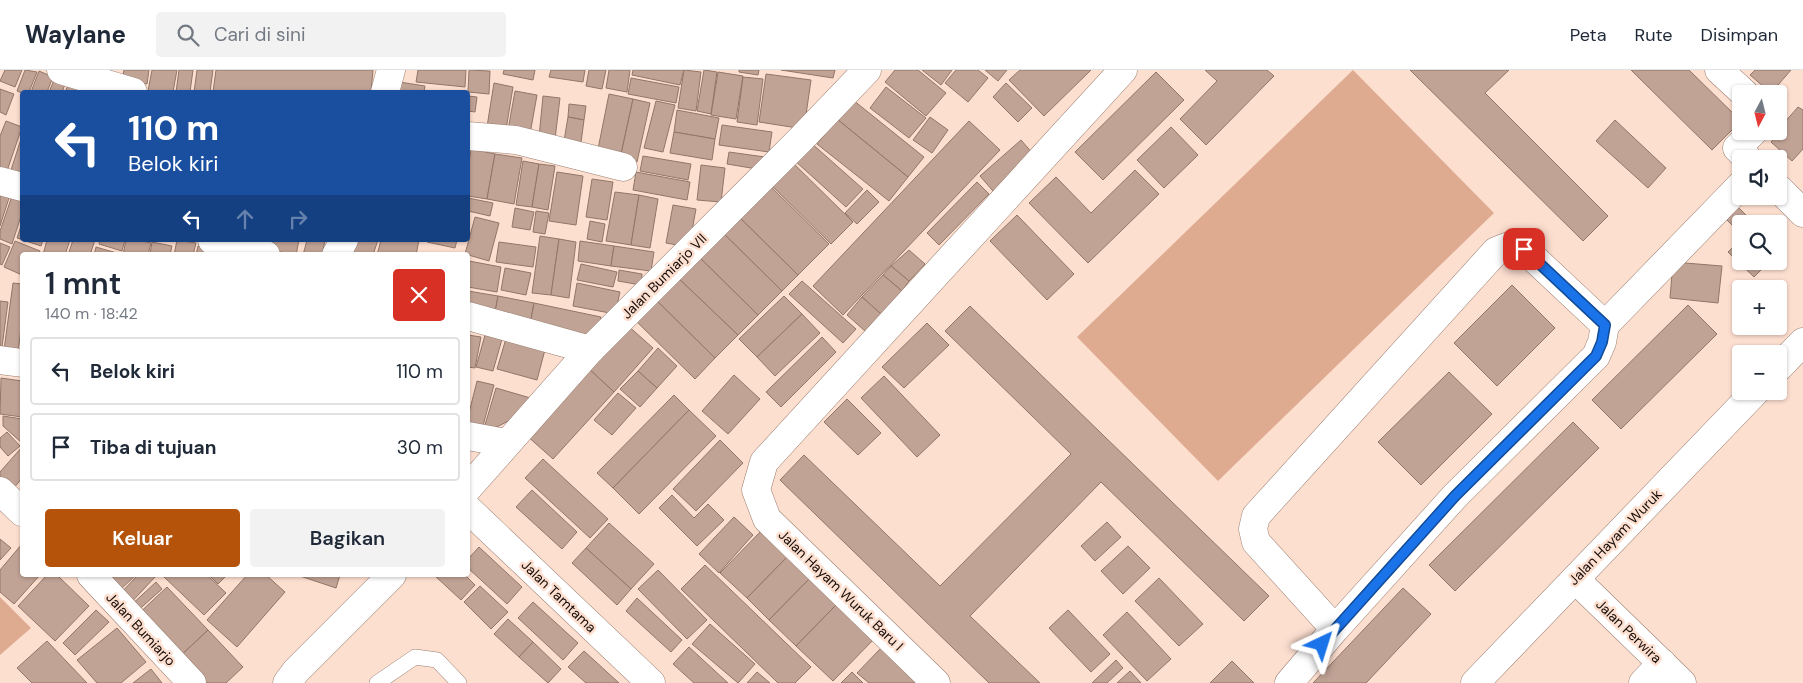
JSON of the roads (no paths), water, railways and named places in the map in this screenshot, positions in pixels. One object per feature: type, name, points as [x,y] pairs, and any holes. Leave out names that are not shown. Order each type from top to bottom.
[{"type":"street","points":[[61,70],[126,90]]},
{"type":"street","points":[[385,90],[390,70]]},
{"type":"street","name":"Jalan Bumiarjo VII","points":[[470,486],[590,350],[801,139],[867,70]]},
{"type":"street","name":"Jalan Hayam Wuruk Baru I","points":[[936,683],[768,519],[756,490],[764,462],[1123,70]]},
{"type":"street","points":[[1719,70],[1735,85]]},
{"type":"street","points":[[470,136],[516,140],[623,167]]},
{"type":"street","points":[[1739,150],[1737,148],[1745,140]]},
{"type":"street","points":[[0,181],[20,186]]},
{"type":"street","points":[[1289,683],[1455,496],[1596,356],[1602,342],[1605,325],[1732,194]]},
{"type":"street","points":[[1787,197],[1803,213]]},
{"type":"street","points":[[219,242],[255,252]]},
{"type":"street","points":[[1335,629],[1256,542],[1253,529],[1256,516],[1496,251],[1509,246],[1524,249],[1605,325]]},
{"type":"street","points":[[470,317],[590,350]]},
{"type":"street","points":[[1787,359],[1803,342]]},
{"type":"street","points":[[0,360],[20,363]]},
{"type":"street","name":"Jalan Hayam Wuruk","points":[[1475,683],[1747,400]]},
{"type":"street","points":[[470,436],[506,443]]},
{"type":"street","points":[[0,491],[20,510]]},
{"type":"street","name":"Jalan Tamtama","points":[[470,510],[651,683]]},
{"type":"street","name":"Jalan Bumiarjo","points":[[93,577],[192,683]]},
{"type":"street","points":[[293,679],[390,577]]},
{"type":"street","name":"Jalan Perwira","points":[[1576,579],[1682,683]]},
{"type":"street","points":[[1643,683],[1662,663]]},
{"type":"lane","points":[[377,683],[415,657],[437,660],[459,683]]}]
